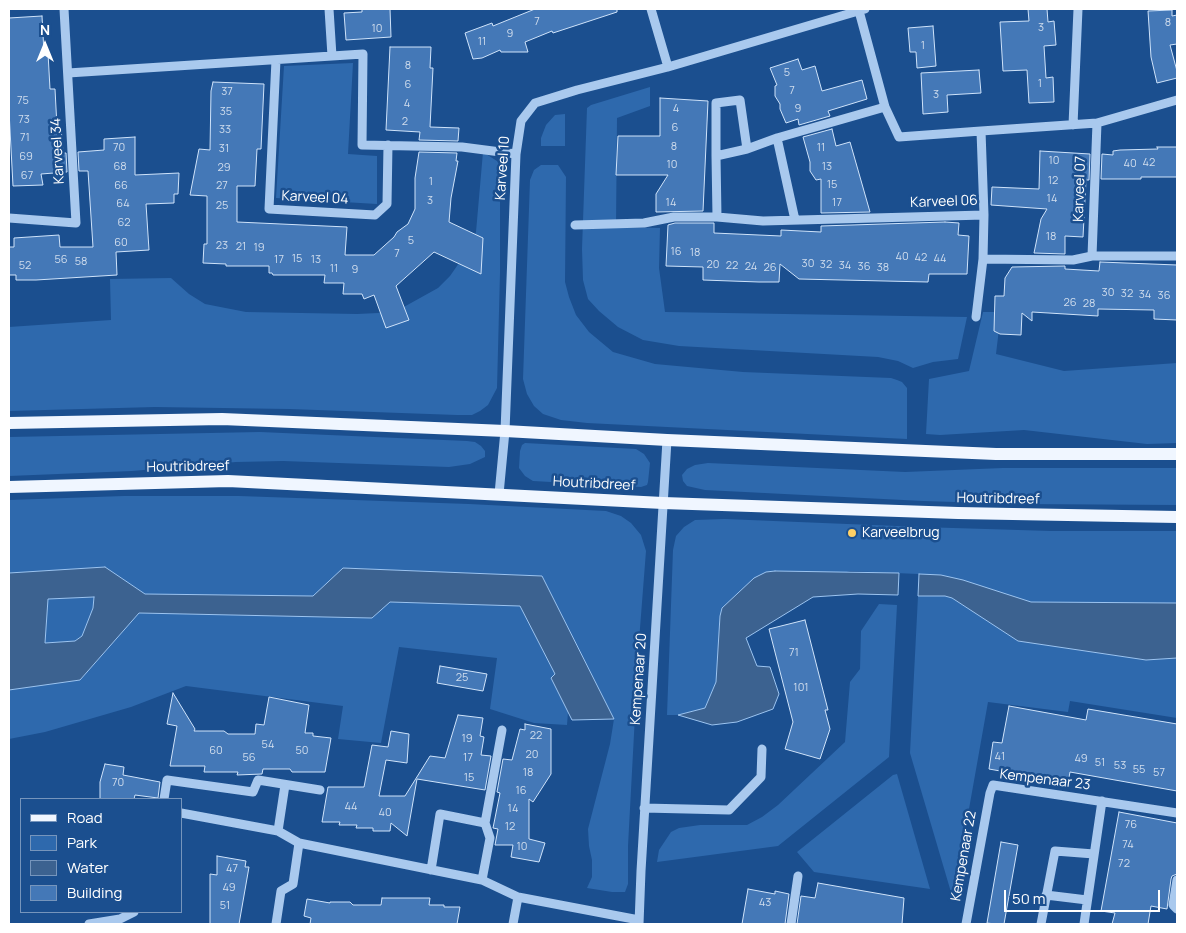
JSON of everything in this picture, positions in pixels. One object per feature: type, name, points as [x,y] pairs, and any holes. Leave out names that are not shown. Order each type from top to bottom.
[{"type":"main road","points":[[9,423],[222,419],[996,454],[1177,454]]},
{"type":"main road","name":"Houtribdreef","points":[[9,487],[228,481],[663,503],[958,514],[1177,517]]},
{"type":"street","name":"Karveel 34","points":[[9,218],[76,223],[64,9]]},
{"type":"street","points":[[329,9],[332,56]]},
{"type":"street","points":[[651,9],[668,67]]},
{"type":"street","points":[[1073,125],[1078,9]]},
{"type":"street","points":[[862,10],[885,107],[899,137],[1096,123],[1177,100]]},
{"type":"street","name":"Karveel 10","points":[[499,494],[505,431],[516,154],[521,121],[535,103],[577,90],[668,67],[862,10]]},
{"type":"street","points":[[68,73],[363,54],[362,145],[462,147],[516,154]]},
{"type":"street","name":"Karveel 04","points":[[276,60],[269,209],[375,215],[387,204],[388,145]]},
{"type":"street","points":[[717,217],[716,102],[740,100],[747,149]]},
{"type":"street","points":[[716,156],[747,149],[777,138],[885,107]]},
{"type":"street","name":"Karveel 07","points":[[1092,256],[1096,123]]},
{"type":"street","name":"Karveel 06","points":[[575,226],[644,223],[674,217],[717,217],[763,221],[984,215],[981,131]]},
{"type":"street","points":[[777,138],[795,220]]},
{"type":"street","points":[[976,317],[983,259],[984,215]]},
{"type":"street","points":[[983,259],[1073,260],[1092,256],[1177,256]]},
{"type":"street","name":"Kempenaar 20","points":[[182,813],[278,831],[299,843],[482,880],[518,897],[639,922],[644,808],[667,440]]},
{"type":"street","points":[[482,880],[490,838],[485,823],[502,730]]},
{"type":"street","points":[[644,808],[729,810],[761,777],[762,749]]},
{"type":"street","points":[[164,798],[167,780],[253,792],[258,780],[320,790]]},
{"type":"street","points":[[278,831],[284,785]]},
{"type":"street","name":"Kempenaar 23","points":[[990,793],[993,785],[1177,813]]},
{"type":"street","name":"Kempenaar 22","points":[[966,924],[990,793]]},
{"type":"street","name":"Kempenaar 23","points":[[1084,924],[1102,801]]},
{"type":"street","points":[[431,870],[440,814],[485,823]]},
{"type":"street","points":[[276,924],[281,891],[294,884],[299,843]]},
{"type":"street","points":[[1040,924],[1055,851],[1094,854]]},
{"type":"street","points":[[791,924],[798,876]]},
{"type":"street","points":[[1177,880],[1173,905],[1177,909]]},
{"type":"street","points":[[1046,895],[1087,900]]},
{"type":"street","points":[[513,924],[518,897]]},
{"type":"street","points":[[89,924],[120,919],[132,913]]},
{"type":"green space","points":[[353,63],[348,154],[377,156],[377,204],[276,198],[284,66]]},
{"type":"green space","points":[[650,87],[650,106],[617,118],[616,227],[660,228],[659,268],[665,312],[967,317],[958,359],[933,362],[913,368],[898,361],[878,357],[679,346],[643,340],[618,327],[599,311],[588,299],[583,280],[582,249],[587,108],[591,105]]},
{"type":"green space","points":[[565,114],[565,146],[541,146],[541,138],[546,125],[555,115]]},
{"type":"green space","points":[[483,152],[500,163],[500,273],[497,388],[488,405],[480,411],[472,415],[457,415],[289,409],[155,407],[9,411],[9,327],[111,320],[110,279],[171,278],[189,294],[205,304],[246,312],[357,314],[378,313],[402,308],[438,288],[450,276],[466,253],[476,232]]},
{"type":"green space","points":[[541,165],[558,165],[566,177],[565,282],[569,297],[576,315],[589,332],[613,352],[655,364],[743,372],[891,378],[902,382],[907,388],[907,439],[587,423],[561,420],[543,414],[534,406],[527,394],[523,379],[530,180],[534,170]]},
{"type":"green space","points":[[983,312],[1001,312],[996,354],[1064,371],[1177,363],[1177,443],[1147,444],[1024,430],[940,435],[926,434],[929,379],[969,371]]},
{"type":"green space","points":[[260,432],[467,441],[475,442],[481,446],[485,451],[485,457],[470,464],[449,467],[283,461],[236,462],[132,471],[9,476],[9,437]]},
{"type":"green space","points":[[525,443],[636,449],[644,454],[650,463],[648,482],[647,485],[641,487],[533,481],[525,476],[519,468],[520,451]]},
{"type":"green space","points":[[708,463],[905,472],[1003,468],[1177,468],[1177,505],[923,501],[705,490],[687,486],[683,481],[682,475],[687,469],[695,465]]},
{"type":"green space","points":[[124,496],[239,496],[606,511],[621,516],[631,523],[641,535],[646,551],[639,641],[628,846],[628,884],[625,892],[587,888],[592,877],[588,829],[610,744],[614,719],[542,576],[343,568],[313,596],[145,594],[105,567],[9,573],[9,500]]},
{"type":"green space","points":[[725,519],[1051,531],[1177,531],[1177,603],[1031,602],[941,575],[850,571],[722,608],[716,682],[705,708],[678,715],[667,715],[673,550],[676,536],[684,527],[695,520]]},
{"type":"green space","points":[[918,596],[945,596],[952,598],[1018,641],[1146,660],[1177,658],[1177,718],[1070,701],[1068,712],[988,702],[953,899],[910,753]]},
{"type":"green space","points":[[94,597],[93,608],[82,636],[75,641],[45,643],[48,599]]},
{"type":"green space","points":[[390,602],[520,606],[556,674],[551,678],[568,712],[567,725],[534,723],[490,709],[497,658],[399,647],[381,743],[338,739],[343,706],[186,686],[131,707],[45,732],[9,739],[9,690],[80,680],[139,613],[372,618]]},
{"type":"green space","points":[[879,604],[897,605],[889,757],[778,846],[657,862],[659,850],[671,832],[679,828],[700,825],[747,825],[762,817],[778,805],[845,742],[850,682],[860,669],[861,631]]},
{"type":"green space","points":[[897,774],[930,889],[814,872],[797,852],[893,775]]},
{"type":"water","points":[[105,567],[145,594],[313,596],[343,568],[542,576],[614,719],[572,720],[551,678],[555,674],[520,606],[390,602],[372,618],[139,613],[80,680],[9,690],[9,573]],"holes":[[[94,597],[93,608],[82,636],[75,641],[45,643],[48,599]]]},
{"type":"water","points":[[766,572],[899,573],[898,595],[858,594],[813,597],[746,638],[757,666],[770,667],[779,694],[773,709],[737,722],[712,725],[678,715],[705,708],[716,682],[722,608],[754,578]]},
{"type":"water","points":[[919,574],[941,575],[963,580],[1031,602],[1177,603],[1177,658],[1146,660],[1018,641],[952,598],[945,596],[918,596]]},
{"type":"building","points":[[362,9],[390,9],[391,37],[346,40],[344,13],[362,12]]},
{"type":"building","points":[[535,9],[617,9],[617,12],[553,33],[552,31],[525,42],[528,52],[501,52],[500,50],[482,58],[473,59],[465,33],[492,23],[493,26]]},
{"type":"building","points":[[1028,9],[1047,9],[1048,22],[1054,21],[1056,45],[1044,46],[1046,78],[1053,77],[1054,102],[1029,103],[1027,70],[1003,71],[1000,22],[1029,21]]},
{"type":"building","points":[[1172,10],[1172,16],[1177,15],[1177,44],[1170,45],[1177,78],[1157,83],[1151,57],[1148,11]]},
{"type":"building","points":[[42,16],[44,53],[48,53],[50,89],[55,89],[57,127],[61,127],[63,153],[66,153],[67,172],[41,174],[43,185],[13,186],[9,111],[9,18]]},
{"type":"building","points":[[933,26],[936,66],[917,68],[916,52],[910,52],[908,28]]},
{"type":"building","points":[[390,47],[431,47],[430,68],[433,68],[430,127],[459,128],[458,141],[419,140],[420,132],[386,130]]},
{"type":"building","points":[[798,59],[802,70],[815,66],[822,91],[862,80],[867,99],[828,111],[830,116],[799,125],[798,119],[786,123],[780,109],[780,104],[775,96],[775,86],[777,85],[770,68]]},
{"type":"building","points":[[979,70],[981,93],[947,95],[948,112],[923,114],[921,73]]},
{"type":"building","points":[[213,82],[264,84],[261,149],[257,149],[255,186],[237,186],[237,222],[347,227],[345,255],[374,255],[408,224],[415,209],[415,178],[419,152],[457,153],[456,161],[458,161],[451,198],[449,222],[483,238],[481,274],[434,252],[396,286],[409,320],[386,328],[374,295],[364,299],[362,294],[343,294],[344,283],[324,283],[325,275],[273,275],[269,273],[269,266],[226,266],[226,264],[203,263],[204,244],[207,244],[207,196],[190,195],[199,149],[210,150],[211,91]]},
{"type":"building","points":[[660,98],[708,101],[703,211],[656,212],[656,194],[668,175],[616,175],[618,136],[660,136]]},
{"type":"building","points":[[832,129],[836,146],[850,142],[870,212],[821,213],[821,179],[816,180],[810,171],[810,162],[803,137]]},
{"type":"building","points":[[135,137],[135,175],[179,173],[178,194],[174,194],[174,203],[146,204],[149,250],[116,252],[117,275],[16,280],[16,275],[9,275],[9,247],[14,247],[14,238],[59,235],[60,247],[93,247],[88,171],[79,171],[78,152],[104,150],[104,139]]},
{"type":"building","points":[[1157,147],[1177,147],[1177,177],[1101,179],[1102,154],[1113,155],[1113,151],[1158,149]]},
{"type":"building","points":[[1040,151],[1090,154],[1089,180],[1086,180],[1083,237],[1065,236],[1065,254],[1034,253],[1041,219],[1047,209],[991,205],[992,187],[1039,189]]},
{"type":"building","points":[[675,223],[714,223],[714,233],[781,236],[781,230],[821,232],[821,226],[959,223],[958,235],[969,236],[967,274],[929,274],[928,282],[799,279],[780,264],[779,282],[703,280],[703,267],[666,266],[668,225]]},
{"type":"building","points":[[1100,262],[1177,265],[1177,320],[1154,319],[1154,310],[1098,309],[1098,316],[1032,312],[1032,321],[1022,313],[1021,335],[1000,334],[994,331],[995,296],[1004,296],[1005,278],[1012,267],[1065,266],[1065,269],[1099,271]]},
{"type":"building","points":[[805,620],[828,710],[825,710],[830,729],[820,759],[785,749],[793,722],[769,629]]},
{"type":"building","points":[[440,666],[487,674],[483,691],[437,683]]},
{"type":"building","points":[[173,693],[195,729],[194,731],[224,731],[228,734],[255,734],[256,724],[264,725],[269,697],[309,705],[305,733],[313,733],[313,736],[331,738],[325,772],[292,772],[290,769],[263,769],[262,774],[237,775],[238,772],[204,772],[205,766],[170,766],[177,726],[167,724]]},
{"type":"building","points":[[1009,706],[1086,720],[1088,709],[1177,724],[1177,791],[1070,772],[1068,783],[989,769],[993,742],[1002,743]]},
{"type":"building","points":[[458,715],[483,718],[480,736],[484,737],[481,755],[491,756],[485,790],[417,779],[407,836],[391,823],[390,831],[373,831],[373,828],[356,828],[357,825],[339,825],[340,822],[322,822],[328,787],[364,787],[372,745],[388,747],[391,731],[409,734],[407,763],[386,760],[379,796],[405,796],[430,756],[445,758]]},
{"type":"building","points":[[525,724],[551,729],[551,774],[533,802],[529,799],[529,839],[545,843],[539,862],[511,857],[513,845],[495,845],[498,829],[493,828],[500,793],[497,792],[503,759],[512,760],[520,729],[525,730]]},
{"type":"building","points":[[105,764],[124,767],[123,775],[160,782],[158,798],[135,795],[134,798],[100,798],[100,782]]},
{"type":"building","points":[[1119,812],[1177,823],[1177,874],[1172,876],[1171,879],[1167,909],[1151,906],[1148,924],[1112,924],[1115,913],[1101,911]]},
{"type":"building","points":[[1001,842],[1018,845],[1004,924],[995,924],[987,923]]},
{"type":"building","points":[[217,856],[246,861],[245,867],[249,867],[239,924],[210,924],[210,874],[217,875]]},
{"type":"building","points":[[818,883],[904,898],[902,924],[797,924],[801,896],[815,898]]},
{"type":"building","points":[[748,889],[775,894],[775,891],[789,894],[785,924],[742,924]]},
{"type":"building","points":[[382,898],[430,898],[429,905],[460,907],[457,924],[310,924],[311,918],[304,916],[307,899],[330,903],[350,902],[353,905],[381,905]]},
{"type":"place","name":"Karveelbrug","points":[[852,533]]}]
